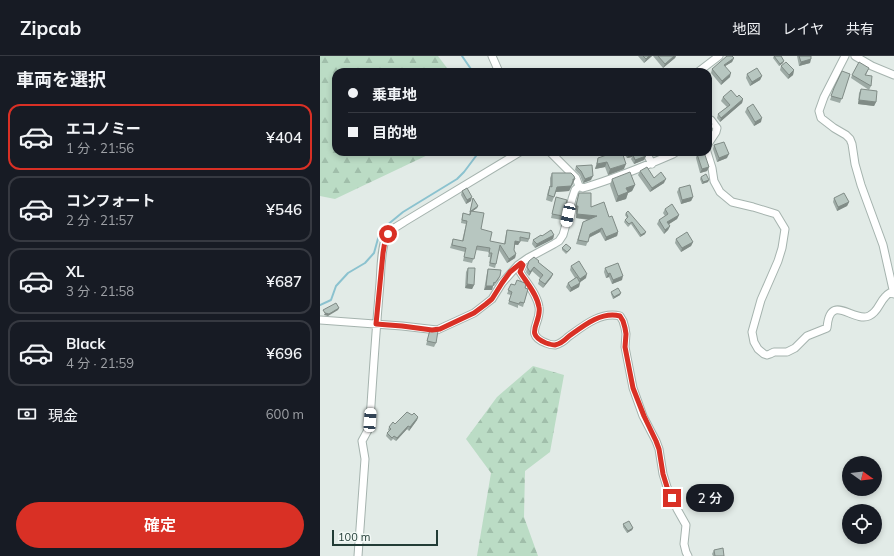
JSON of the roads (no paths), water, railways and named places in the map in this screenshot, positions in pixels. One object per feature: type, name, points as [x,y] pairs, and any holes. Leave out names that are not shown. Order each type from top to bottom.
[{"type":"street","points":[[492,56],[497,68]]},
{"type":"street","points":[[703,68],[719,56]]},
{"type":"street","points":[[708,156],[714,181],[720,192],[732,202],[753,206],[776,214],[785,229],[778,261],[761,300],[752,332],[754,342],[758,349],[764,354],[768,355],[774,352],[787,352],[795,348],[807,336],[827,328],[830,315],[837,310],[842,310],[863,318],[870,316],[885,297],[893,293],[883,245],[861,185],[850,139],[821,118],[819,111],[824,97],[845,56]]},
{"type":"street","points":[[860,57],[872,66],[894,75]]},
{"type":"street","points":[[712,122],[717,128],[712,138]]},
{"type":"street","points":[[358,556],[365,458],[362,441],[368,430],[370,420],[376,324],[385,241],[388,234],[393,229],[513,156]]},
{"type":"street","points":[[554,156],[576,178],[579,186]]},
{"type":"street","points":[[648,156],[652,164]]},
{"type":"street","points":[[579,186],[583,188],[612,179],[669,156]]},
{"type":"street","points":[[320,320],[402,326],[432,330],[440,329],[474,313],[492,299],[510,272],[528,258],[559,241],[563,235],[575,190],[579,186]]},
{"type":"street","points":[[521,263],[523,265],[520,272],[535,297],[539,307],[539,314],[534,330],[535,336],[538,339],[555,345],[591,321],[602,317],[614,314],[620,316],[623,321],[626,334],[625,347],[633,388],[659,449],[663,474],[667,487],[686,525],[684,544],[688,556]]},
{"type":"waterway","points":[[462,56],[470,68]]},
{"type":"waterway","points":[[320,305],[331,300],[336,286],[348,273],[365,263],[374,253],[379,235],[386,226],[403,212],[457,179],[476,156]]}]
